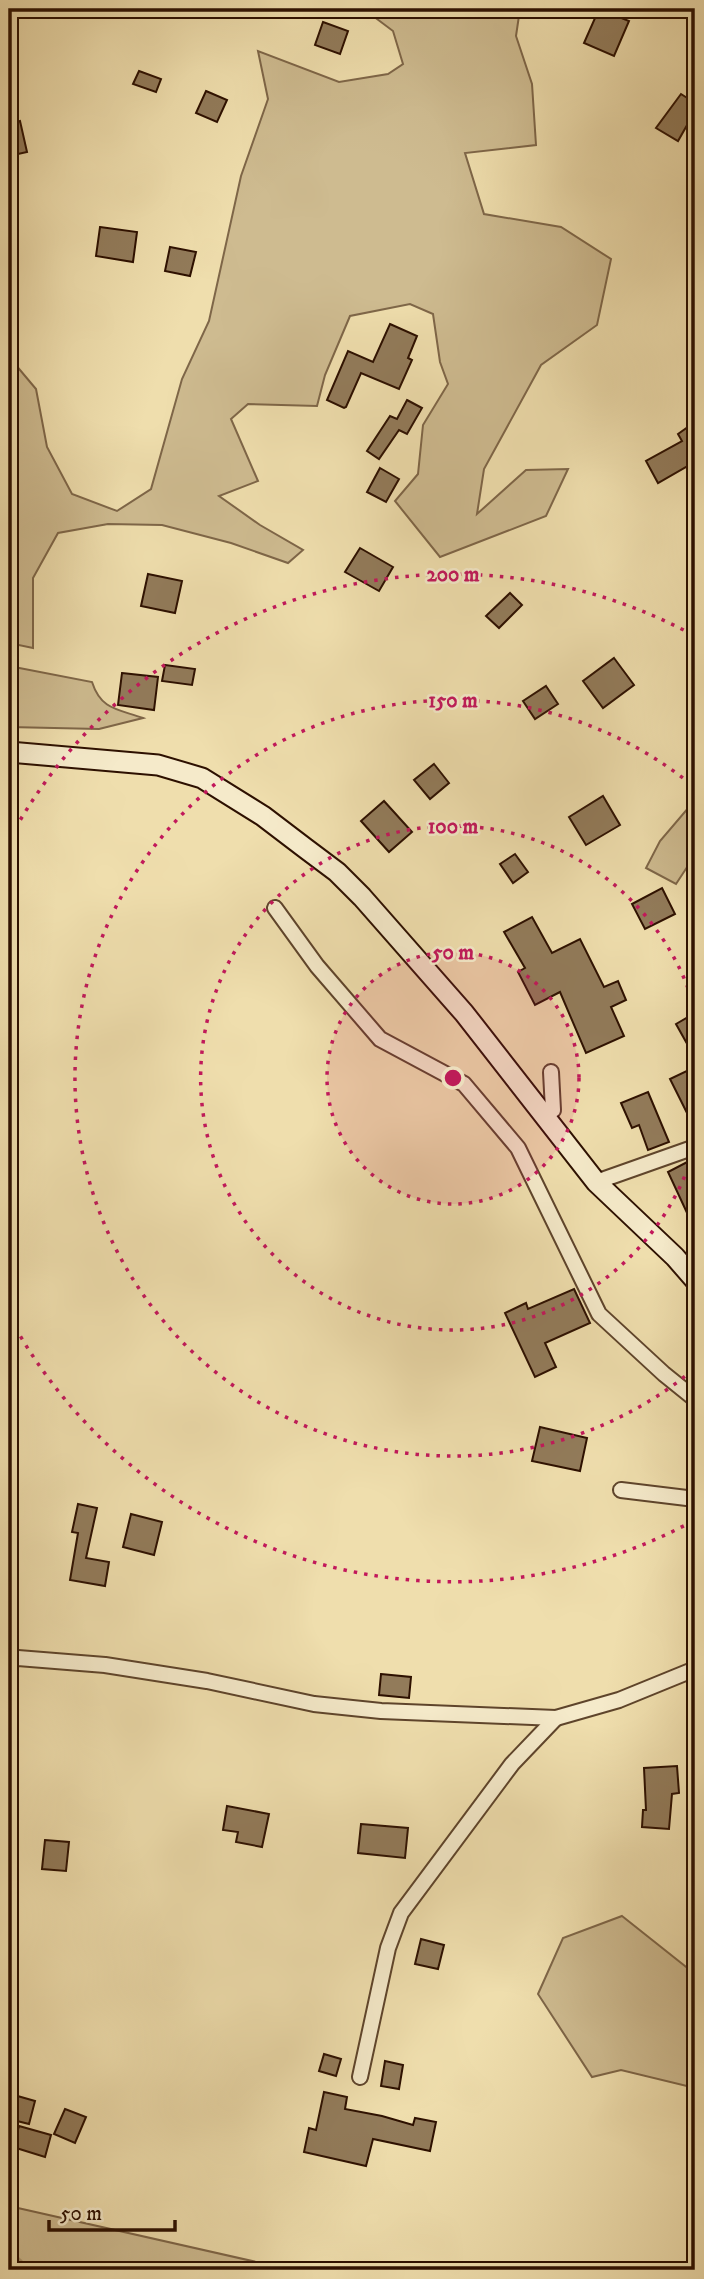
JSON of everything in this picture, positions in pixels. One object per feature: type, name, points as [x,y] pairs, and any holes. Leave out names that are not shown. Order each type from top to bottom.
[{"type":"main road","points":[[9,752],[158,765],[202,778],[263,816],[337,872],[464,1013],[596,1182],[675,1257],[695,1280]]},
{"type":"street","points":[[275,908],[317,966],[380,1039],[464,1084],[518,1148],[599,1314],[695,1399]]},
{"type":"street","points":[[543,1116],[553,1110],[551,1072]]},
{"type":"street","points":[[596,1182],[695,1146]]},
{"type":"street","points":[[621,1490],[695,1499]]},
{"type":"street","points":[[9,1660],[18,1658],[105,1665],[207,1681],[314,1704],[381,1711],[556,1718],[619,1700],[695,1670]]},
{"type":"street","points":[[360,2077],[388,1948],[401,1913],[512,1764],[556,1718]]},
{"type":"shaded area","points":[[352,9],[520,9],[516,36],[532,84],[536,145],[465,153],[484,214],[561,227],[611,259],[597,325],[541,365],[484,469],[477,514],[526,470],[568,469],[546,516],[440,557],[395,501],[418,474],[423,425],[448,384],[440,362],[433,314],[410,304],[350,316],[325,375],[317,406],[248,404],[231,419],[258,481],[219,496],[260,525],[303,550],[288,563],[231,543],[162,525],[108,524],[58,533],[33,578],[33,648],[9,643],[9,380],[15,364],[36,389],[47,447],[72,494],[117,511],[151,489],[182,379],[209,321],[241,176],[268,99],[258,51],[339,82],[388,74],[403,64],[393,31],[365,10]]},
{"type":"shaded area","points":[[9,666],[92,682],[100,698],[106,703],[143,718],[99,729],[9,727]]},
{"type":"shaded area","points":[[695,800],[695,855],[676,884],[646,868],[660,841]]},
{"type":"shaded area","points":[[622,1916],[690,1970],[695,1970],[695,2088],[621,2070],[592,2077],[538,1994],[563,1938]]},
{"type":"shaded area","points":[[9,2206],[292,2270],[9,2270]]},
{"type":"building","points":[[599,9],[629,21],[614,56],[584,43]]},
{"type":"building","points":[[323,22],[348,31],[340,54],[315,45]]},
{"type":"building","points":[[139,71],[161,79],[156,92],[133,84]]},
{"type":"building","points":[[206,91],[227,100],[217,122],[196,113]]},
{"type":"building","points":[[681,94],[695,103],[695,123],[690,120],[678,141],[656,128]]},
{"type":"building","points":[[20,121],[27,152],[9,156],[9,124]]},
{"type":"building","points":[[100,227],[137,232],[133,262],[96,256]]},
{"type":"building","points":[[170,247],[196,252],[190,276],[165,271]]},
{"type":"building","points":[[390,324],[417,336],[408,358],[412,360],[399,389],[361,373],[346,407],[327,400],[348,351],[373,362]]},
{"type":"building","points":[[407,400],[422,408],[407,434],[399,430],[379,459],[367,451],[390,416],[397,419]]},
{"type":"building","points":[[695,422],[695,461],[693,458],[689,460],[691,464],[658,483],[646,461],[682,441],[678,434]]},
{"type":"building","points":[[380,468],[399,479],[386,502],[367,492]]},
{"type":"building","points":[[360,548],[393,567],[379,591],[345,572]]},
{"type":"building","points":[[148,574],[182,581],[175,613],[141,606]]},
{"type":"building","points":[[510,593],[522,605],[499,628],[486,616]]},
{"type":"building","points":[[614,658],[634,685],[603,708],[583,681]]},
{"type":"building","points":[[165,665],[195,669],[192,685],[162,681]]},
{"type":"building","points":[[122,673],[158,677],[154,710],[118,705]]},
{"type":"building","points":[[546,686],[558,704],[535,719],[523,701]]},
{"type":"building","points":[[434,764],[449,783],[430,799],[414,780]]},
{"type":"building","points":[[603,796],[620,825],[586,845],[569,817]]},
{"type":"building","points":[[384,801],[412,832],[389,852],[361,821]]},
{"type":"building","points":[[515,854],[528,872],[513,883],[500,864]]},
{"type":"building","points":[[662,888],[675,914],[645,929],[632,904]]},
{"type":"building","points":[[532,917],[552,953],[580,939],[604,987],[618,981],[626,1000],[611,1007],[624,1036],[586,1053],[560,992],[535,1005],[518,972],[525,968],[504,932]]},
{"type":"building","points":[[695,1013],[695,1058],[676,1024]]},
{"type":"building","points":[[695,1067],[695,1129],[670,1079]]},
{"type":"building","points":[[648,1092],[669,1142],[648,1150],[639,1125],[632,1128],[621,1103]]},
{"type":"building","points":[[695,1158],[695,1230],[668,1172]]},
{"type":"building","points":[[574,1289],[590,1323],[545,1343],[556,1367],[535,1377],[505,1313],[526,1303],[528,1309]]},
{"type":"building","points":[[540,1427],[587,1438],[580,1471],[532,1461]]},
{"type":"building","points":[[78,1504],[97,1508],[86,1558],[109,1562],[105,1586],[70,1580],[78,1533],[72,1532]]},
{"type":"building","points":[[131,1514],[162,1522],[154,1555],[123,1547]]},
{"type":"building","points":[[381,1674],[411,1677],[409,1698],[379,1695]]},
{"type":"building","points":[[677,1766],[679,1793],[672,1794],[669,1829],[642,1827],[643,1810],[646,1810],[644,1768]]},
{"type":"building","points":[[227,1806],[269,1814],[262,1847],[236,1842],[238,1832],[223,1830]]},
{"type":"building","points":[[361,1824],[408,1828],[405,1858],[358,1853]]},
{"type":"building","points":[[45,1840],[69,1842],[66,1871],[42,1869]]},
{"type":"building","points":[[421,1939],[444,1945],[438,1969],[415,1964]]},
{"type":"building","points":[[324,2054],[341,2059],[336,2076],[319,2071]]},
{"type":"building","points":[[385,2061],[403,2065],[399,2089],[381,2086]]},
{"type":"building","points":[[324,2092],[347,2097],[345,2109],[413,2125],[415,2118],[436,2122],[430,2151],[373,2139],[366,2166],[304,2152],[309,2128],[316,2130]]},
{"type":"building","points":[[14,2095],[35,2101],[29,2124],[9,2119]]},
{"type":"building","points":[[65,2109],[86,2117],[75,2143],[54,2134]]},
{"type":"building","points":[[19,2126],[51,2135],[45,2157],[13,2147]]}]
